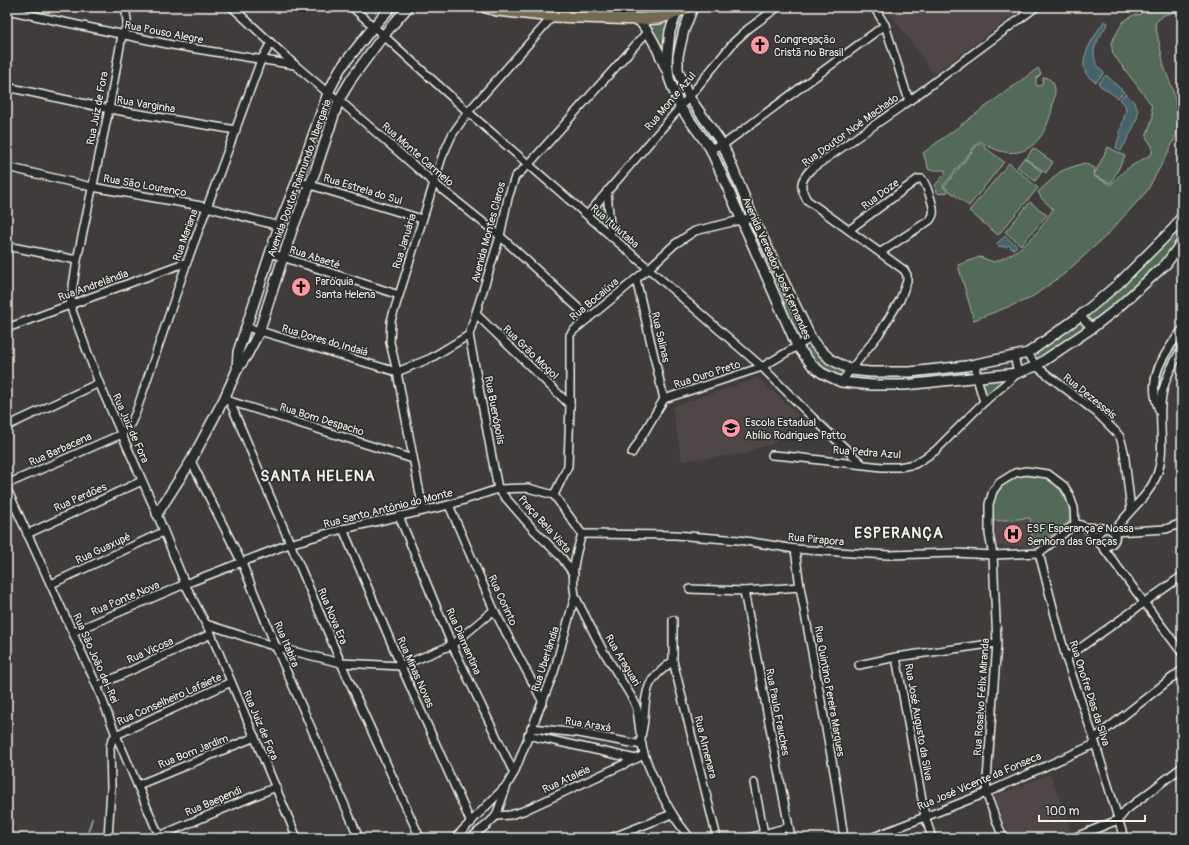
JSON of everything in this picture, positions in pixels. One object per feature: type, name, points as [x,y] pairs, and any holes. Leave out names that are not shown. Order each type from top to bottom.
[{"type":"main road","points":[[486,7],[497,10],[553,16],[638,19],[659,18],[692,7]]},
{"type":"street","name":"Rua Monte Carmelo","points":[[232,7],[295,65],[328,93],[339,100],[434,183],[500,236],[589,318]]},
{"type":"street","name":"Rua Ituiutaba","points":[[352,7],[468,112],[762,367],[862,464]]},
{"type":"street","name":"Avenida Doutor Raimundo Albergaria","points":[[156,514],[191,461],[227,401],[237,370],[238,352],[270,253],[328,93],[340,70],[374,26],[391,7]]},
{"type":"street","name":"Avenida Doutor Raimundo Albergaria","points":[[237,370],[259,332],[283,258],[339,100],[352,78],[383,36],[408,7]]},
{"type":"street","name":"Avenida Vereador José Fernandes","points":[[692,7],[684,30],[678,56],[678,70],[689,97],[722,145],[753,217],[811,338],[830,359],[851,370],[870,372],[910,372],[975,364],[1028,353],[1080,316],[1118,284],[1174,228],[1182,216]]},
{"type":"street","name":"Rua Monte Azul","points":[[587,215],[689,97],[734,42],[748,29],[778,7]]},
{"type":"street","points":[[874,7],[885,25],[909,101]]},
{"type":"street","name":"Rua Doutor Noé Machado","points":[[841,382],[879,334],[900,300],[907,281],[906,275],[904,270],[881,252],[807,200],[803,194],[801,182],[811,169],[909,101],[1025,10],[1036,7]]},
{"type":"street","name":"Rua Juiz de Fora","points":[[125,8],[128,16],[126,28],[122,35],[109,109],[76,260],[70,305],[99,383],[186,584],[211,634],[276,787],[294,837]]},
{"type":"street","name":"Rua Pouso Alegre","points":[[7,10],[16,10],[122,35],[295,65]]},
{"type":"street","name":"Avenida Vereador José Fernandes","points":[[677,12],[670,31],[668,60],[669,78],[680,107],[710,148],[797,346],[812,365],[822,373],[841,382],[872,385],[905,385],[1018,373],[1036,366],[1092,328],[1114,311],[1166,264],[1182,242]]},
{"type":"street","name":"Rua Januária","points":[[422,510],[398,372],[390,342],[391,321],[442,157],[452,135],[468,112],[553,16]]},
{"type":"street","points":[[638,19],[648,30],[669,78]]},
{"type":"street","points":[[710,148],[722,145],[885,25]]},
{"type":"street","name":"Avenida Montes Claros","points":[[470,335],[500,236],[508,198],[515,177],[529,164],[648,30]]},
{"type":"street","name":"Rua Mariana","points":[[122,434],[131,423],[136,412],[207,207],[261,60],[271,43]]},
{"type":"street","name":"Rua Varginha","points":[[7,87],[109,109],[236,130]]},
{"type":"street","name":"Rua São Lourenço","points":[[7,167],[92,187],[207,207],[279,226]]},
{"type":"street","name":"Rua Doze","points":[[849,230],[918,179],[920,178],[924,180],[933,210],[930,220],[881,252]]},
{"type":"street","name":"Rua Estrela do Sul","points":[[297,181],[422,219]]},
{"type":"street","points":[[607,191],[611,237]]},
{"type":"street","name":"Rua Bocaiúva","points":[[554,495],[568,466],[570,335],[573,330],[648,269],[675,244],[695,231],[753,217]]},
{"type":"street","points":[[7,246],[76,260]]},
{"type":"street","name":"Rua Abaeté","points":[[270,253],[399,295]]},
{"type":"street","name":"Rua Andrelândia","points":[[7,328],[187,262]]},
{"type":"street","name":"Rua Salinas","points":[[636,279],[664,399]]},
{"type":"street","name":"Rua Grão Mogol","points":[[476,314],[570,406]]},
{"type":"street","points":[[1080,316],[1092,328]]},
{"type":"street","name":"Rua Dores do Indaiá","points":[[246,328],[398,372]]},
{"type":"street","points":[[1160,414],[1155,402],[1154,384],[1162,358],[1182,330]]},
{"type":"street","points":[[398,372],[431,358],[470,335]]},
{"type":"street","name":"Rua Buenópolis","points":[[470,335],[498,489]]},
{"type":"street","name":"Rua Ouro Preto","points":[[632,453],[664,399],[762,367],[811,338]]},
{"type":"street","points":[[1111,558],[1115,535],[1114,532],[1121,521],[1150,489],[1156,477],[1161,462],[1162,440],[1160,414],[1164,383],[1182,348]]},
{"type":"street","name":"Rua Dezesseis","points":[[1028,353],[1036,366],[1096,413],[1120,437],[1124,451],[1131,510]]},
{"type":"street","points":[[1014,356],[1018,373]]},
{"type":"street","points":[[975,364],[977,378],[984,402]]},
{"type":"street","name":"Rua Pedra Azul","points":[[772,455],[899,467],[915,464],[935,451],[984,402],[1018,373]]},
{"type":"street","points":[[7,426],[99,383]]},
{"type":"street","name":"Rua Bom Despacho","points":[[227,401],[413,459]]},
{"type":"street","name":"Rua Nova Era","points":[[227,401],[341,663],[420,838]]},
{"type":"street","name":"Rua Barbacena","points":[[7,484],[122,434]]},
{"type":"street","name":"Rua Itabira","points":[[191,461],[242,563],[276,647],[359,838]]},
{"type":"street","points":[[993,555],[989,534],[989,504],[993,492],[999,484],[1015,473],[1026,471],[1048,474],[1056,479],[1064,486],[1069,494],[1074,508],[1075,524]]},
{"type":"street","name":"Rua Perdões","points":[[27,534],[142,481]]},
{"type":"street","name":"Rua Santo Antônio do Monte","points":[[186,584],[289,544],[343,529],[449,505],[498,489],[528,488],[554,495]]},
{"type":"street","name":"Rua São João del-Rei","points":[[7,489],[97,686],[159,837]]},
{"type":"street","name":"Praça Bela Vista","points":[[498,489],[537,533],[562,558],[574,575]]},
{"type":"street","points":[[554,495],[582,534]]},
{"type":"street","name":"Rua Corinto","points":[[449,505],[494,610],[542,702]]},
{"type":"street","name":"Rua Diamantina","points":[[399,516],[452,645],[514,773]]},
{"type":"street","points":[[1097,539],[1098,533],[1121,521]]},
{"type":"street","points":[[1085,527],[1111,530],[1114,532],[1166,529],[1182,523]]},
{"type":"street","points":[[1039,553],[1075,524],[1080,524],[1085,527],[1097,539],[1182,653]]},
{"type":"street","name":"Rua Minas Novas","points":[[343,529],[401,666],[471,823]]},
{"type":"street","points":[[1102,546],[1113,543],[1128,530]]},
{"type":"street","name":"Rua Guaxupé","points":[[51,584],[164,532]]},
{"type":"street","name":"Rua Uberlândia","points":[[455,838],[506,785],[514,773],[554,672],[575,596],[574,575],[576,555],[582,534]]},
{"type":"street","name":"Rua Pirapora","points":[[582,534],[674,535],[739,540],[795,549],[889,555],[955,553],[993,555],[1039,553]]},
{"type":"street","name":"Rua Quintino Pereira Marques","points":[[795,549],[800,587],[844,838]]},
{"type":"street","name":"Rua Onofre Dias da Silva","points":[[1039,553],[1066,658],[1095,742],[1124,838]]},
{"type":"street","name":"Rua Rosalvo Félix Miranda","points":[[993,555],[997,643],[986,793],[1003,838]]},
{"type":"street","points":[[1066,658],[1182,576]]},
{"type":"street","name":"Rua Ponte Nova","points":[[73,632],[186,584]]},
{"type":"street","points":[[690,589],[744,591],[800,587]]},
{"type":"street","name":"Rua Paulo Frauches","points":[[744,591],[791,838]]},
{"type":"street","name":"Rua Araguari","points":[[575,596],[602,649],[634,701],[637,709],[644,755],[672,814],[690,838]]},
{"type":"street","points":[[206,624],[276,647],[341,663],[401,666],[452,645],[494,610]]},
{"type":"street","name":"Rua Almenara","points":[[673,620],[673,661],[717,838]]},
{"type":"street","name":"Rua Viçosa","points":[[97,686],[211,634]]},
{"type":"street","name":"Rua José Augusto da Silva","points":[[859,665],[896,657],[997,643]]},
{"type":"street","name":"Rua José Augusto da Silva","points":[[896,657],[924,816],[932,838]]},
{"type":"street","points":[[641,742],[647,690],[650,683],[662,669],[673,661]]},
{"type":"street","name":"Rua José Vicente da Fonseca","points":[[871,838],[986,793],[1095,742],[1182,670]]},
{"type":"street","name":"Rua Conselheiro Lafaiete","points":[[116,735],[231,682]]},
{"type":"street","name":"Rua Araxá","points":[[531,728],[641,742]]},
{"type":"street","points":[[108,838],[111,788],[110,747],[112,740],[116,735]]},
{"type":"street","name":"Rua Araxá","points":[[528,735],[636,759]]},
{"type":"street","name":"Rua Bom Jardim","points":[[138,785],[255,737]]},
{"type":"street","name":"Rua Ataleia","points":[[496,816],[510,815],[523,811],[644,755]]},
{"type":"street","points":[[1073,838],[1118,820],[1126,810],[1182,767]]},
{"type":"street","points":[[754,783],[764,834]]},
{"type":"street","name":"Rua Uberlândia","points":[[496,816],[506,785]]},
{"type":"street","name":"Rua Baependi","points":[[159,837],[276,787]]},
{"type":"street","points":[[611,838],[672,814]]},
{"type":"street","points":[[470,838],[496,816]]},
{"type":"street","points":[[748,838],[788,827]]},
{"type":"shaded area","points":[[885,7],[1016,7],[1019,11],[934,74]]},
{"type":"shaded area","name":"Escola Estadual Abílio Rodrigues Patto","points":[[757,378],[798,414],[775,443],[754,449],[748,453],[682,461],[672,407]]},
{"type":"shaded area","name":"ESF Esperança e Nossa Senhora das Graças","points":[[1030,518],[1033,546],[996,546],[993,521]]},
{"type":"shaded area","points":[[1050,774],[1073,835],[1063,838],[1011,838],[993,797]]},
{"type":"green space","points":[[690,7],[679,50],[687,93],[677,102],[666,70],[638,19]]},
{"type":"green space","points":[[1147,7],[1182,7],[1182,10],[1164,15],[1155,23],[1164,66],[1173,91],[1178,120],[1177,133],[1147,191],[1106,236],[1063,275],[1029,299],[974,320],[958,265],[980,257],[994,262],[1013,253],[1028,241],[1041,227],[1053,209],[1042,199],[1038,192],[1061,171],[1084,163],[1095,168],[1094,175],[1108,147],[1125,156],[1111,183],[1094,176],[1111,185],[1125,171],[1152,154],[1152,146],[1146,137],[1153,116],[1151,104],[1113,54],[1111,43],[1123,22],[1133,15],[1139,15]]},
{"type":"green space","points":[[1038,68],[1041,74],[1036,79],[1036,85],[1039,86],[1042,84],[1043,78],[1045,77],[1051,80],[1055,90],[1049,119],[1044,132],[1037,141],[1028,148],[1018,152],[1006,152],[993,149],[979,141],[943,186],[948,192],[939,194],[935,185],[945,174],[945,170],[929,170],[923,153]]},
{"type":"green space","points":[[689,97],[723,145],[740,187],[729,191],[710,148],[680,107]]},
{"type":"green space","points":[[979,143],[1004,162],[969,206],[944,187]]},
{"type":"green space","points":[[1033,148],[1053,162],[1046,173],[1026,159]]},
{"type":"green space","points":[[1024,158],[1042,172],[1035,181],[1017,167]]},
{"type":"green space","points":[[1009,163],[1038,188],[998,235],[969,211]]},
{"type":"green space","points":[[607,191],[611,237],[587,215]]},
{"type":"green space","points":[[1030,202],[1047,215],[1021,245],[1005,232]]},
{"type":"green space","points":[[1182,216],[1182,242],[1134,292],[1036,366],[1028,353],[1080,316]]},
{"type":"green space","points":[[753,217],[811,338],[797,346],[742,220]]},
{"type":"green space","points":[[1182,330],[1182,348],[1161,403],[1154,393],[1157,371]]},
{"type":"green space","points":[[815,344],[830,359],[870,372],[975,364],[977,378],[937,382],[841,382],[802,353]]},
{"type":"green space","points":[[1018,373],[984,402],[977,378]]},
{"type":"green space","points":[[1026,474],[1039,475],[1053,483],[1066,500],[1070,513],[1070,520],[1053,534],[1033,546],[1030,518],[993,521],[992,512],[993,503],[998,489],[1009,479]]},
{"type":"green space","points":[[7,505],[10,512],[11,539],[7,541]]},
{"type":"green space","points":[[1103,529],[1115,535],[1106,546],[1097,536]]},
{"type":"water","points":[[1104,21],[1108,23],[1097,42],[1094,54],[1098,66],[1104,73],[1096,82],[1088,76],[1084,69],[1084,61],[1090,44]]},
{"type":"water","points":[[1106,75],[1124,92],[1118,98],[1098,84]]},
{"type":"water","points":[[1125,94],[1135,104],[1138,112],[1134,126],[1121,151],[1116,148],[1126,110],[1125,105],[1120,99]]},
{"type":"water","points":[[1005,236],[1017,246],[1014,249],[1009,245],[1006,247],[998,246],[996,244]]},
{"type":"waterway","points":[[86,838],[92,819]]},
{"type":"place","name":"Congregação Cristã no Brasil","points":[[760,45]]},
{"type":"place","name":"Paróquia Santa Helena","points":[[301,287]]},
{"type":"place","name":"Escola Estadual Abílio Rodrigues Patto","points":[[731,428]]},
{"type":"place","name":"ESF Esperança e Nossa Senhora das Graças","points":[[1013,534]]},
{"type":"district","name":"SANTA HELENA","points":[[318,476]]},
{"type":"district","name":"ESPERANÇA","points":[[899,533]]}]
